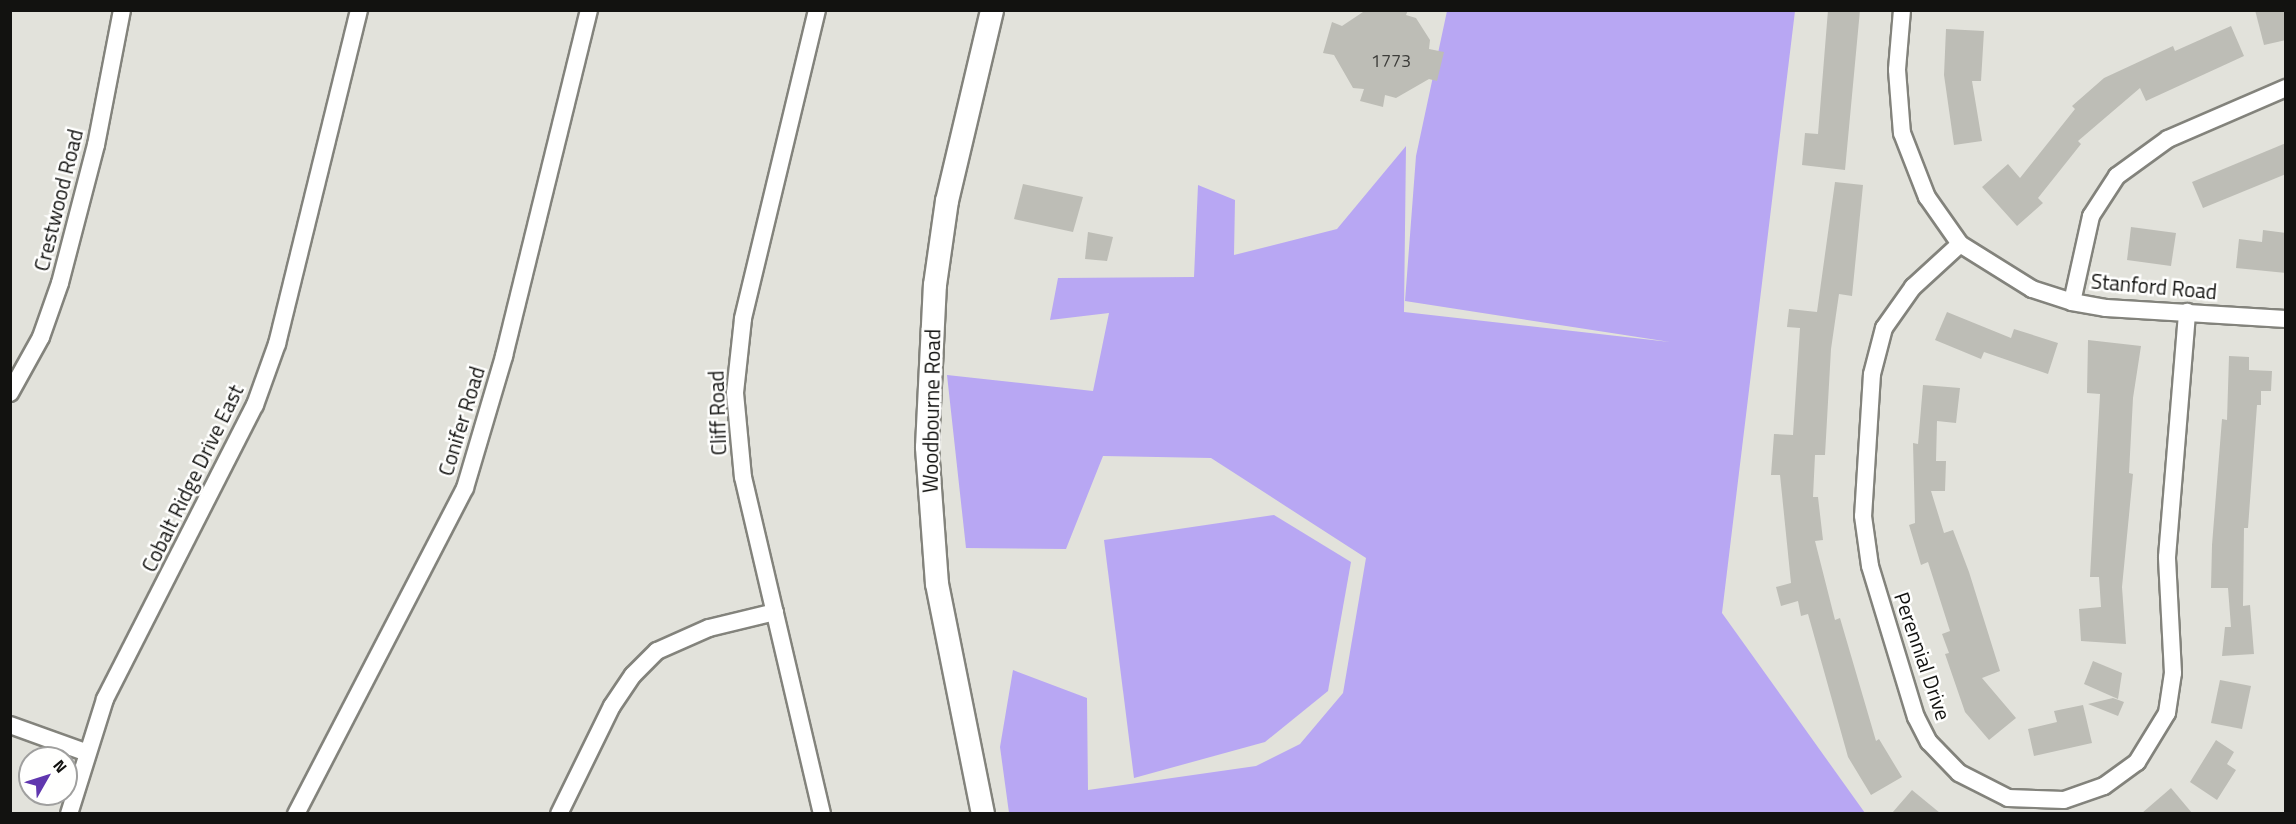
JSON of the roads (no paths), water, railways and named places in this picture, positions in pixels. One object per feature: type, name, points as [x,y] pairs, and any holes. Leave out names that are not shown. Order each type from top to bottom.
[{"type":"main road","name":"Woodbourne Road","points":[[983,813],[937,584],[927,447],[932,320],[944,222],[992,10]]},
{"type":"street","name":"Crestwood Road","points":[[10,393],[41,338],[60,283],[98,134],[122,10]]},
{"type":"street","name":"Cobalt Ridge Drive East","points":[[69,813],[85,752],[105,699],[255,405],[277,344],[359,10]]},
{"type":"street","name":"Conifer Road","points":[[296,813],[465,488],[504,356],[589,10]]},
{"type":"street","name":"Cliff Road","points":[[817,10],[738,354],[735,393],[743,477],[822,813]]},
{"type":"street","name":"Stanford Road","points":[[1902,10],[1897,70],[1902,133],[1927,197],[1960,244],[2032,289],[2072,302],[2286,319]]},
{"type":"street","points":[[2072,302],[2091,216],[2117,176],[2168,139],[2286,88]]},
{"type":"street","name":"Perennial Drive","points":[[1960,244],[1913,287],[1884,328],[1872,375],[1863,516],[1870,567],[1916,717],[1929,742],[1959,773],[2008,798],[2064,800],[2104,786],[2137,762],[2167,713],[2173,673],[2167,557],[2187,312]]},
{"type":"street","points":[[559,813],[612,706],[633,675],[657,651],[710,628],[775,612]]},
{"type":"street","points":[[10,725],[85,752]]}]
